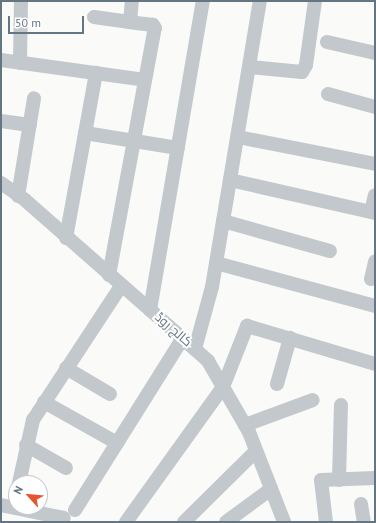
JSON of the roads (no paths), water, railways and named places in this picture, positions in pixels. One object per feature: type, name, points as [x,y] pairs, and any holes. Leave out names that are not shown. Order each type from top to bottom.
[{"type":"street","points":[[20,63],[21,1]]},
{"type":"street","points":[[130,22],[132,1]]},
{"type":"street","points":[[150,310],[203,1]]},
{"type":"street","points":[[195,349],[216,263],[260,1]]},
{"type":"street","points":[[250,67],[302,72],[306,65],[315,1]]},
{"type":"street","points":[[94,16],[154,26],[109,275]]},
{"type":"street","points":[[327,42],[375,53]]},
{"type":"street","points":[[1,60],[145,80]]},
{"type":"street","points":[[66,238],[96,73]]},
{"type":"street","points":[[328,94],[375,107]]},
{"type":"street","points":[[18,196],[34,98]]},
{"type":"street","points":[[1,121],[30,125]]},
{"type":"street","points":[[85,133],[178,148]]},
{"type":"street","points":[[238,137],[375,164]]},
{"type":"street","points":[[230,180],[373,212],[375,195]]},
{"type":"street","name":"کالج روڈ","points":[[1,183],[18,196],[208,361],[245,424],[284,522]]},
{"type":"street","points":[[223,221],[330,251]]},
{"type":"street","points":[[370,279],[375,261]]},
{"type":"street","points":[[216,263],[375,306]]},
{"type":"street","points":[[20,475],[26,445],[33,420],[121,286]]},
{"type":"street","points":[[126,522],[223,387],[247,326],[375,364]]},
{"type":"street","points":[[40,515],[50,519],[70,514],[183,338]]},
{"type":"street","points":[[277,384],[290,338]]},
{"type":"street","points":[[66,368],[110,394]]},
{"type":"street","points":[[245,424],[313,400]]},
{"type":"street","points":[[44,402],[117,443]]},
{"type":"street","points":[[339,480],[341,405]]},
{"type":"street","points":[[26,445],[66,468]]},
{"type":"street","points":[[184,522],[256,451]]},
{"type":"street","points":[[326,522],[321,480],[375,478]]},
{"type":"street","points":[[226,522],[271,489]]},
{"type":"street","points":[[361,504],[364,522]]}]
